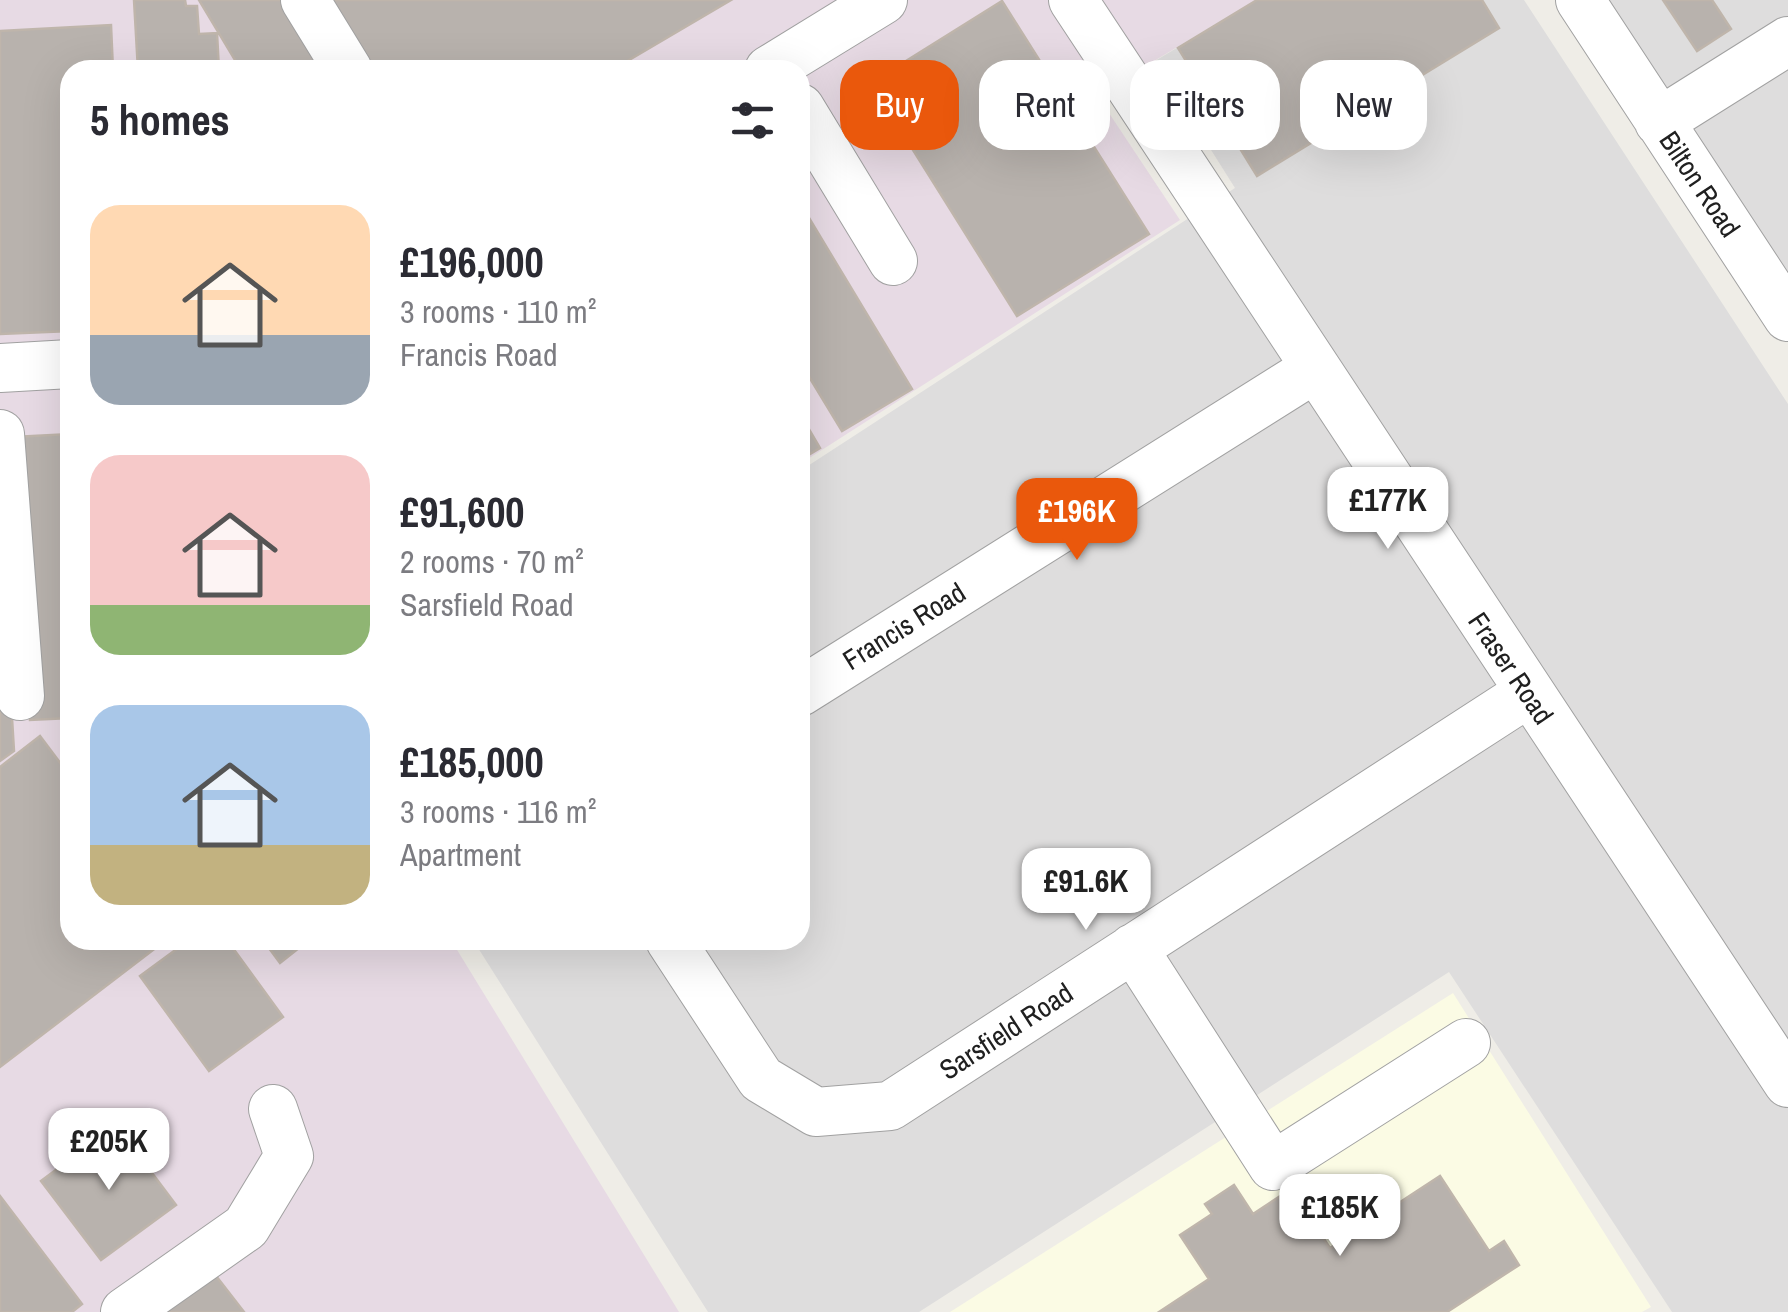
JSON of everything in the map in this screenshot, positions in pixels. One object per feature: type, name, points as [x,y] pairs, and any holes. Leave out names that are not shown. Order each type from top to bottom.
[{"type":"street","points":[[305,0],[342,60]]},
{"type":"street","points":[[788,60],[884,0]]},
{"type":"street","name":"Fraser Road","points":[[1073,0],[1788,1083]]},
{"type":"street","name":"Bilton Road","points":[[1580,0],[1788,317]]},
{"type":"street","points":[[1659,122],[1788,41]]},
{"type":"street","points":[[810,124],[893,261]]},
{"type":"street","points":[[0,368],[60,365]]},
{"type":"street","name":"Francis Road","points":[[810,686],[1314,369]]},
{"type":"street","points":[[0,434],[20,696]]},
{"type":"street","name":"Sarsfield Road","points":[[677,950],[761,1079],[816,1112],[890,1106],[1528,693]]},
{"type":"street","points":[[1133,948],[1273,1166],[1466,1043]]},
{"type":"street","points":[[125,1312],[246,1227],[289,1156],[273,1110]]},
{"type":"shaded area","points":[[0,0],[1256,0],[1156,60],[1130,60],[1130,75],[1110,87],[1110,60],[979,60],[979,150],[1110,150],[1110,115],[1180,220],[810,458],[810,60],[60,60],[60,950],[457,950],[679,1312],[0,1312]]},
{"type":"shaded area","points":[[1256,0],[1524,0],[1788,404],[1788,1312],[1672,1312],[1449,972],[919,1312],[708,1312],[479,950],[810,950],[810,464],[1235,188],[1211,150],[1280,150],[1280,60],[1157,60]]},
{"type":"shaded area","points":[[1599,0],[1788,0],[1788,301]]},
{"type":"shaded area","points":[[1453,993],[1651,1307],[1642,1312],[950,1312]]},
{"type":"building","points":[[134,0],[185,0],[186,6],[197,6],[199,34],[217,33],[218,60],[137,60]]},
{"type":"building","points":[[199,0],[287,0],[323,60],[235,60]]},
{"type":"building","points":[[322,0],[731,0],[629,60],[358,60]]},
{"type":"building","points":[[1257,0],[1482,0],[1499,28],[1427,72],[1427,60],[1300,60],[1300,150],[1257,176],[1241,150],[1280,150],[1280,60],[1185,60],[1178,48]]},
{"type":"building","points":[[1663,0],[1712,0],[1731,29],[1697,51]]},
{"type":"building","points":[[1002,1],[1039,60],[979,60],[979,150],[1096,150],[1149,234],[1017,316],[913,150],[959,150],[959,60],[908,60]]},
{"type":"building","points":[[111,25],[113,60],[60,60],[60,331],[0,334],[0,31]]},
{"type":"building","points":[[810,220],[912,389],[842,431],[810,378]]},
{"type":"building","points":[[810,431],[820,448],[810,454]]},
{"type":"building","points":[[60,435],[60,718],[30,720],[14,437]]},
{"type":"building","points":[[0,520],[14,751],[0,761]]},
{"type":"building","points":[[40,736],[60,763],[60,950],[153,950],[0,1067],[0,767]]},
{"type":"building","points":[[175,950],[234,950],[283,1017],[209,1071],[140,976]]},
{"type":"building","points":[[270,950],[296,950],[280,963]]},
{"type":"building","points":[[116,1125],[176,1205],[101,1260],[41,1181]]},
{"type":"building","points":[[1440,1176],[1489,1251],[1504,1241],[1519,1265],[1447,1312],[1159,1312],[1209,1279],[1180,1235],[1212,1214],[1205,1204],[1234,1185],[1253,1214],[1291,1189],[1330,1248]]},
{"type":"building","points":[[0,1196],[82,1304],[72,1312],[0,1312]]},
{"type":"building","points":[[213,1272],[244,1312],[161,1312]]}]
